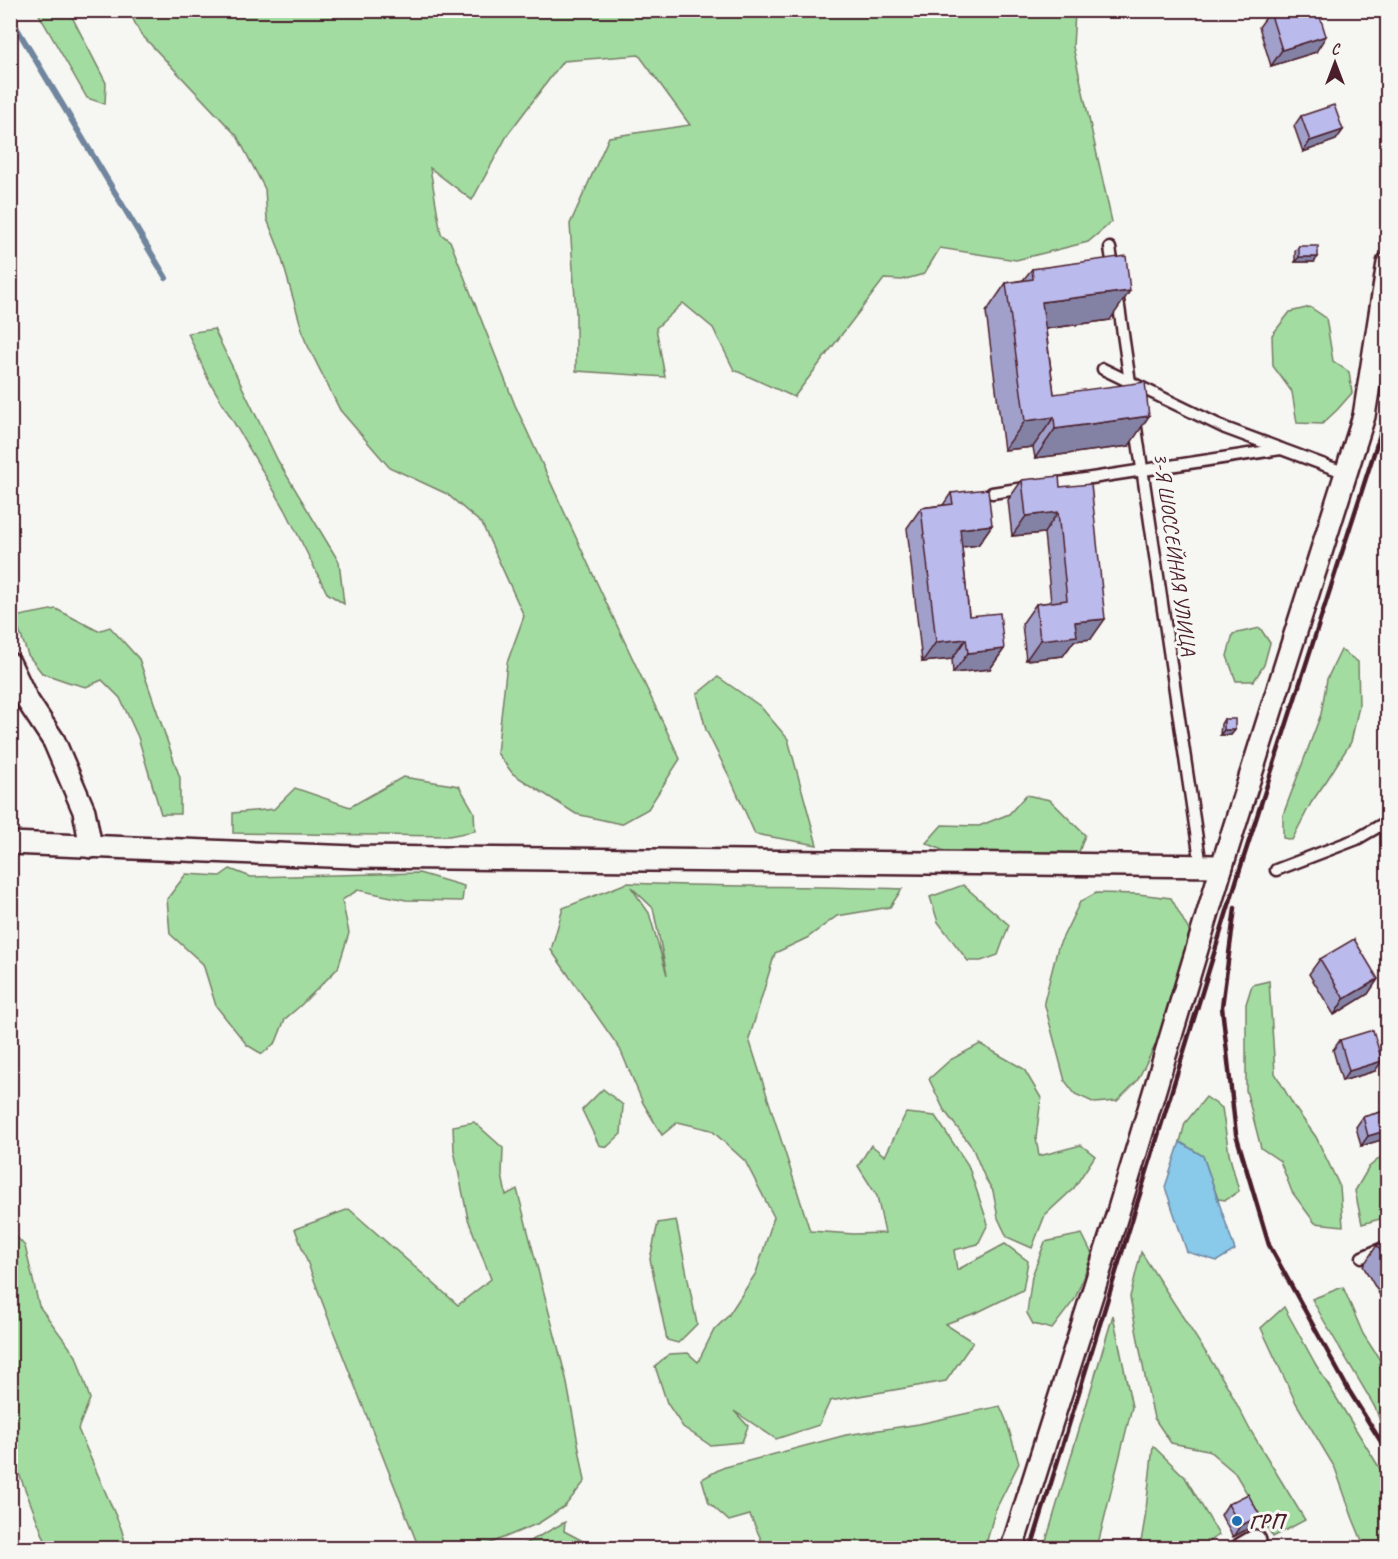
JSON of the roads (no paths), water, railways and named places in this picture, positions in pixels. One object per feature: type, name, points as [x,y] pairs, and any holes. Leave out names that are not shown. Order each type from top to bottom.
[{"type":"street","points":[[1012,1548],[1116,1219],[1222,866],[1364,416],[1388,263]]},
{"type":"street","points":[[10,664],[27,700],[54,741],[84,811],[91,847]]},
{"type":"street","points":[[10,843],[354,857],[1222,866]]},
{"type":"lane","name":"3-Я ШОССЕЙНАЯ УЛИЦА","points":[[1110,248],[1201,866]]},
{"type":"lane","points":[[1103,369],[1226,428],[1346,473]]},
{"type":"lane","points":[[992,493],[1281,449]]},
{"type":"lane","points":[[1276,870],[1357,839],[1388,821]]},
{"type":"lane","points":[[1362,1257],[1388,1246]]},
{"type":"water","points":[[1180,1142],[1203,1156],[1235,1250],[1217,1261],[1187,1252],[1165,1187]]},
{"type":"waterway","points":[[10,17],[166,278]]},
{"type":"railway","points":[[1031,1548],[1240,869],[1384,422],[1388,401]]},
{"type":"railway","points":[[1235,908],[1222,1007],[1236,1134],[1269,1245],[1348,1389],[1388,1453]]},
{"type":"place","name":"ГРП","points":[[1237,1521]]}]
